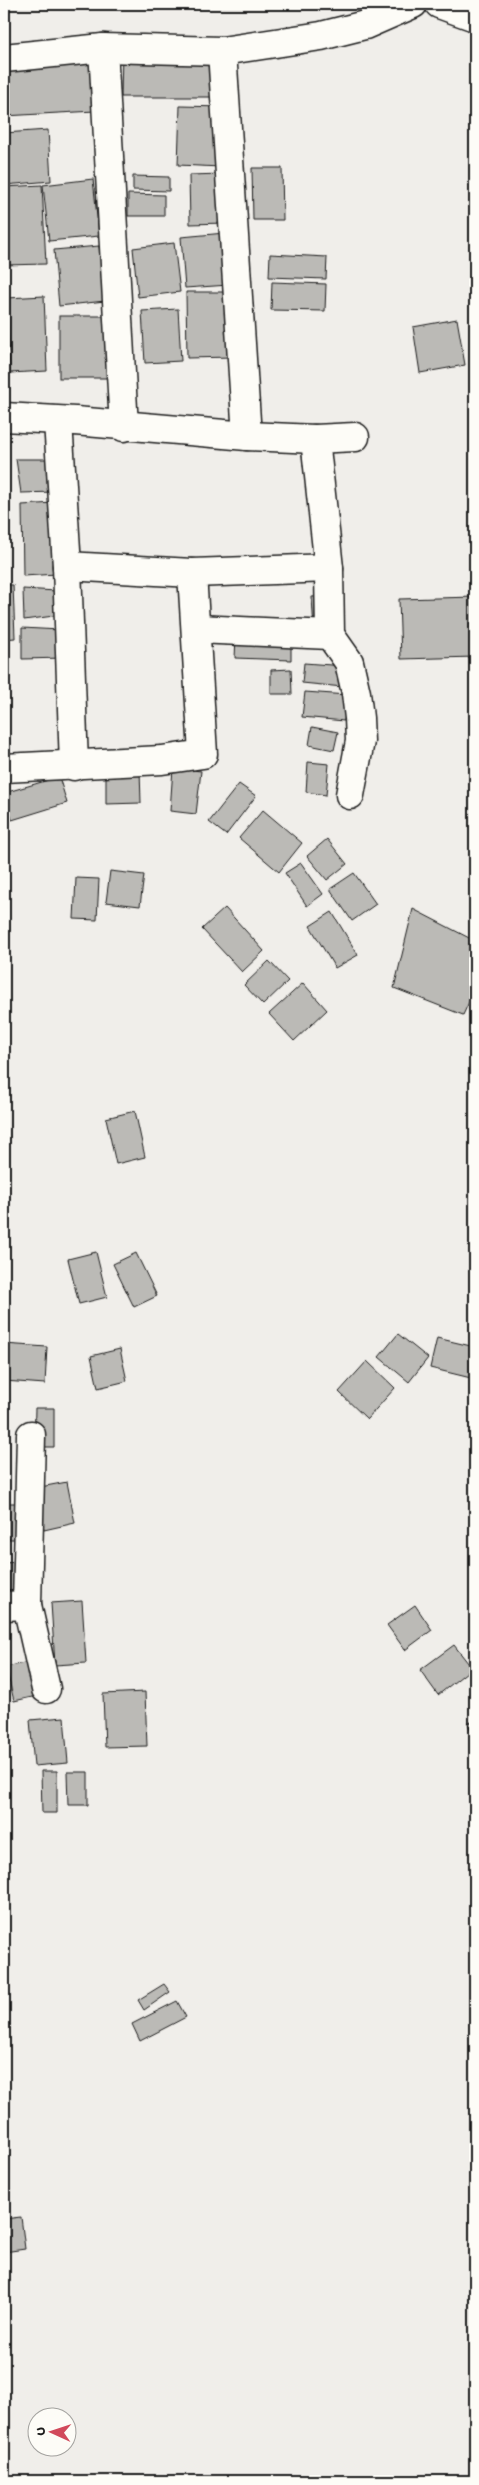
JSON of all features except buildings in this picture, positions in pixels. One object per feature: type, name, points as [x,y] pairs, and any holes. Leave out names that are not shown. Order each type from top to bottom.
[{"type":"street","points":[[4,58],[103,48],[222,51],[321,36],[364,25],[413,4]]},
{"type":"street","points":[[439,4],[475,17]]},
{"type":"street","points":[[103,48],[124,427]]},
{"type":"street","points":[[222,51],[247,436]]},
{"type":"street","points":[[4,417],[75,421],[124,427],[247,436],[314,439],[355,437]]},
{"type":"street","points":[[58,421],[67,566],[74,766]]},
{"type":"street","points":[[314,439],[329,568],[330,635],[349,662],[356,693],[360,741],[350,795]]},
{"type":"street","points":[[67,566],[192,573],[329,568]]},
{"type":"street","points":[[4,768],[74,766],[115,761],[162,760],[203,754],[197,629],[192,573]]},
{"type":"street","points":[[197,629],[330,635]]},
{"type":"street","points":[[31,1435],[15,1606],[46,1689]]}]
